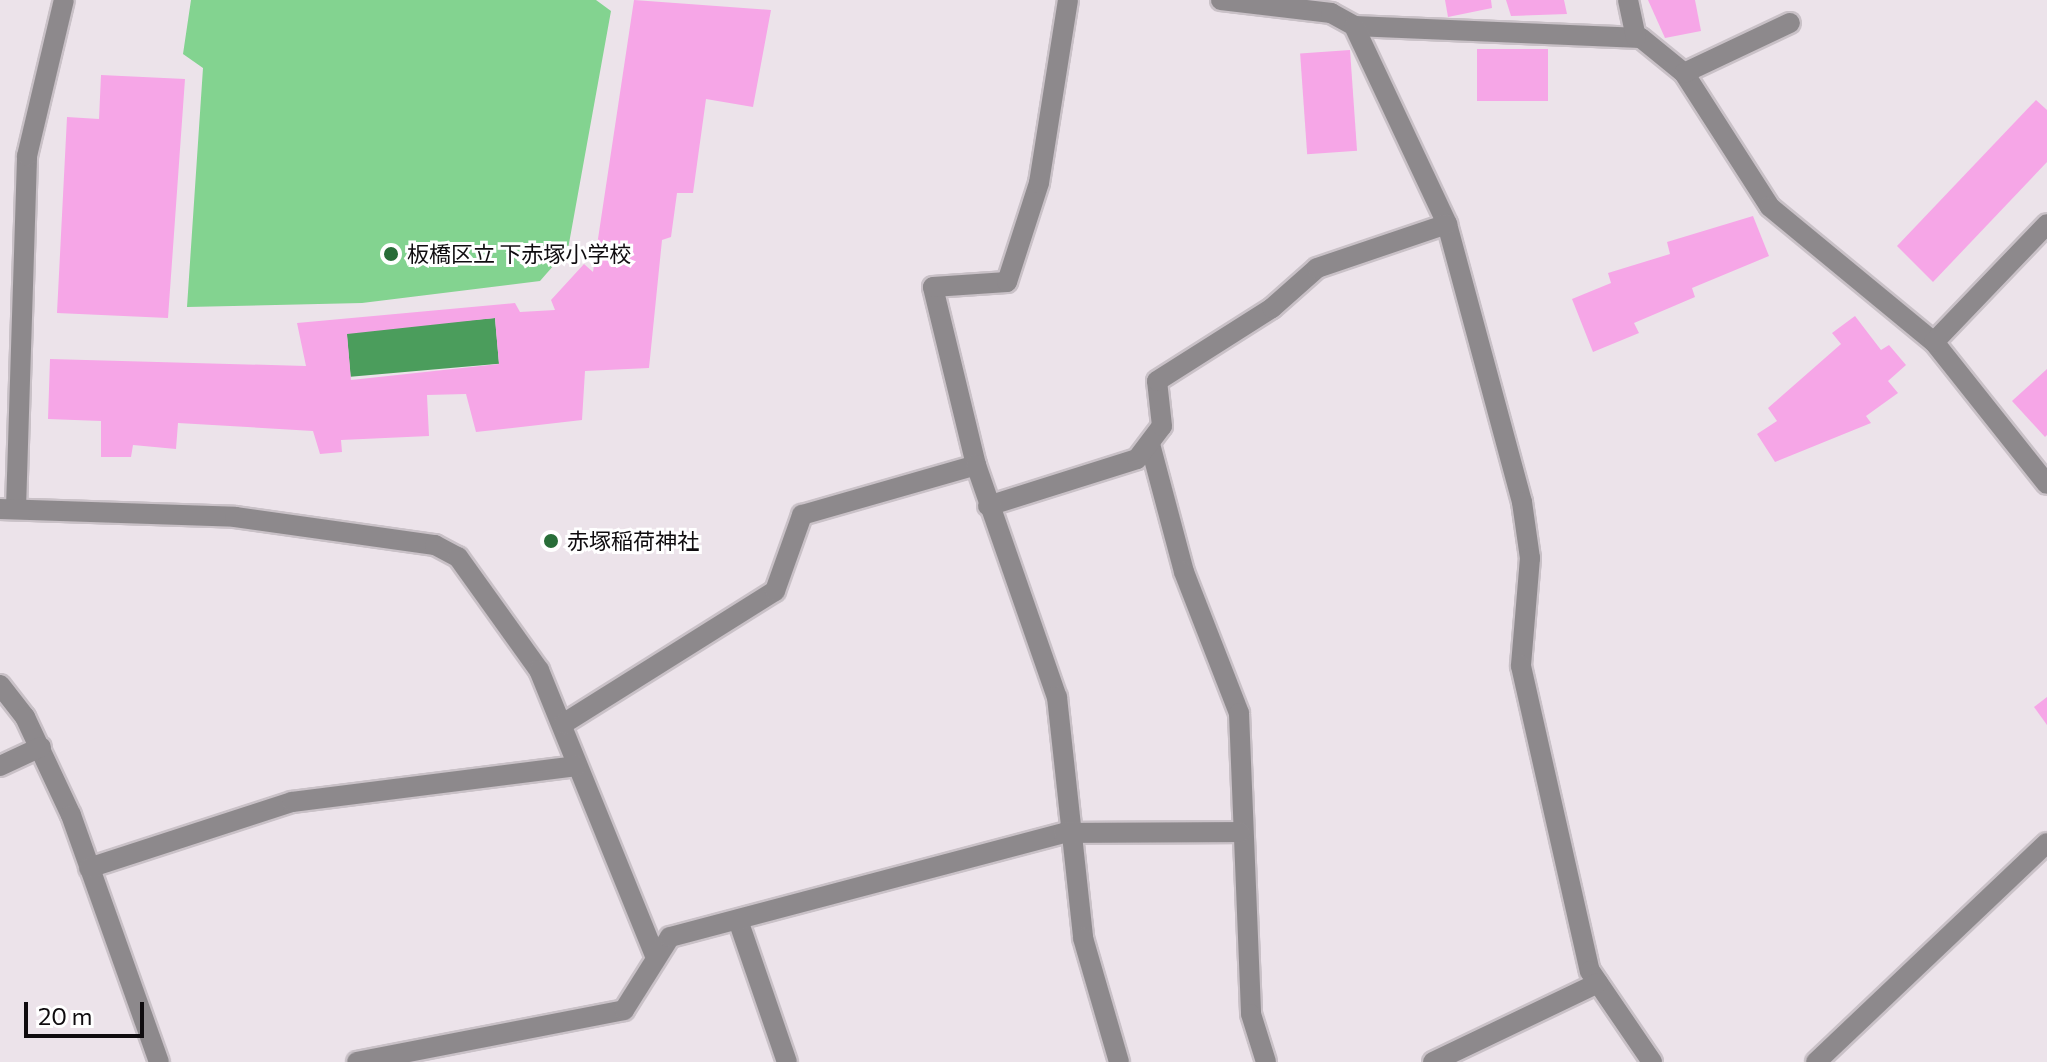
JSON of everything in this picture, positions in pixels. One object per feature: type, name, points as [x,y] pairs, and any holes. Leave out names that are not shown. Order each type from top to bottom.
[{"type":"street","points":[[64,0],[27,156],[8,508],[235,517],[435,545],[458,557],[523,639],[563,724],[577,766],[655,956]]},
{"type":"street","points":[[1068,0],[1039,183],[1007,282],[933,287],[988,506],[1057,697],[1075,835],[1083,938],[1119,1062]]},
{"type":"street","points":[[1221,0],[1329,6],[1354,26],[1447,224],[1522,502],[1530,558],[1521,666],[1598,983],[1652,1062]]},
{"type":"street","points":[[1628,0],[1636,37]]},
{"type":"street","points":[[1684,73],[1790,23]]},
{"type":"street","points":[[1354,26],[1636,37],[1684,73],[1770,207],[1934,342],[2047,484]]},
{"type":"street","points":[[988,506],[1137,459],[1162,426],[1157,381],[1272,308],[1317,268],[1447,224]]},
{"type":"street","points":[[1934,342],[2047,224]]},
{"type":"street","points":[[1150,444],[1184,572],[1239,713],[1240,832],[1251,1014],[1266,1062]]},
{"type":"street","points":[[563,724],[775,591],[802,515],[976,465]]},
{"type":"street","points":[[0,685],[41,747],[89,868],[159,1062]]},
{"type":"street","points":[[0,766],[41,747]]},
{"type":"street","points":[[89,868],[292,802],[577,766]]},
{"type":"street","points":[[357,1062],[624,1010],[655,956],[670,937],[1075,835],[1240,832]]},
{"type":"street","points":[[1816,1062],[2047,843]]},
{"type":"street","points":[[738,920],[787,1062]]},
{"type":"street","points":[[1433,1062],[1598,983]]},
{"type":"shaded area","points":[[191,0],[596,0],[611,11],[568,249],[540,281],[362,303],[187,307],[203,68],[183,54]]},
{"type":"shaded area","points":[[495,318],[499,364],[351,377],[347,331]]},
{"type":"building","points":[[634,0],[771,10],[753,107],[706,99],[693,193],[677,193],[671,237],[662,240],[649,368],[585,371],[582,420],[476,432],[466,394],[427,395],[429,436],[341,440],[342,452],[320,454],[313,431],[178,423],[176,449],[133,445],[131,457],[101,457],[101,421],[48,419],[50,359],[306,366],[297,323],[515,303],[520,312],[555,310],[551,300],[584,264],[593,272]],"holes":[[[495,318],[499,364],[351,380],[347,334]]]},
{"type":"building","points":[[1445,0],[1491,0],[1492,8],[1448,17]]},
{"type":"building","points":[[1506,0],[1564,0],[1567,14],[1511,16]]},
{"type":"building","points":[[1648,0],[1695,0],[1701,31],[1665,38]]},
{"type":"building","points":[[1477,49],[1548,49],[1548,101],[1477,101]]},
{"type":"building","points":[[1350,50],[1357,151],[1307,154],[1300,53]]},
{"type":"building","points":[[101,75],[185,79],[168,318],[57,313],[67,117],[99,119]]},
{"type":"building","points":[[2036,100],[2047,110],[2047,162],[1933,282],[1897,246]]},
{"type":"building","points":[[1753,216],[1769,256],[1692,288],[1695,297],[1634,323],[1639,333],[1593,352],[1572,299],[1611,283],[1608,273],[1670,254],[1667,242]]},
{"type":"building","points":[[1855,316],[1881,350],[1889,345],[1906,365],[1888,381],[1898,393],[1866,416],[1871,423],[1775,462],[1757,434],[1777,421],[1768,408],[1841,344],[1832,333]]},
{"type":"building","points":[[2047,369],[2047,435],[2045,437],[2012,401]]},
{"type":"building","points":[[2047,697],[2047,725],[2034,707]]},
{"type":"place","name":"板橋区立 下赤塚小学校","points":[[391,254]]},
{"type":"place","name":"赤塚稲荷神社","points":[[551,541]]}]
